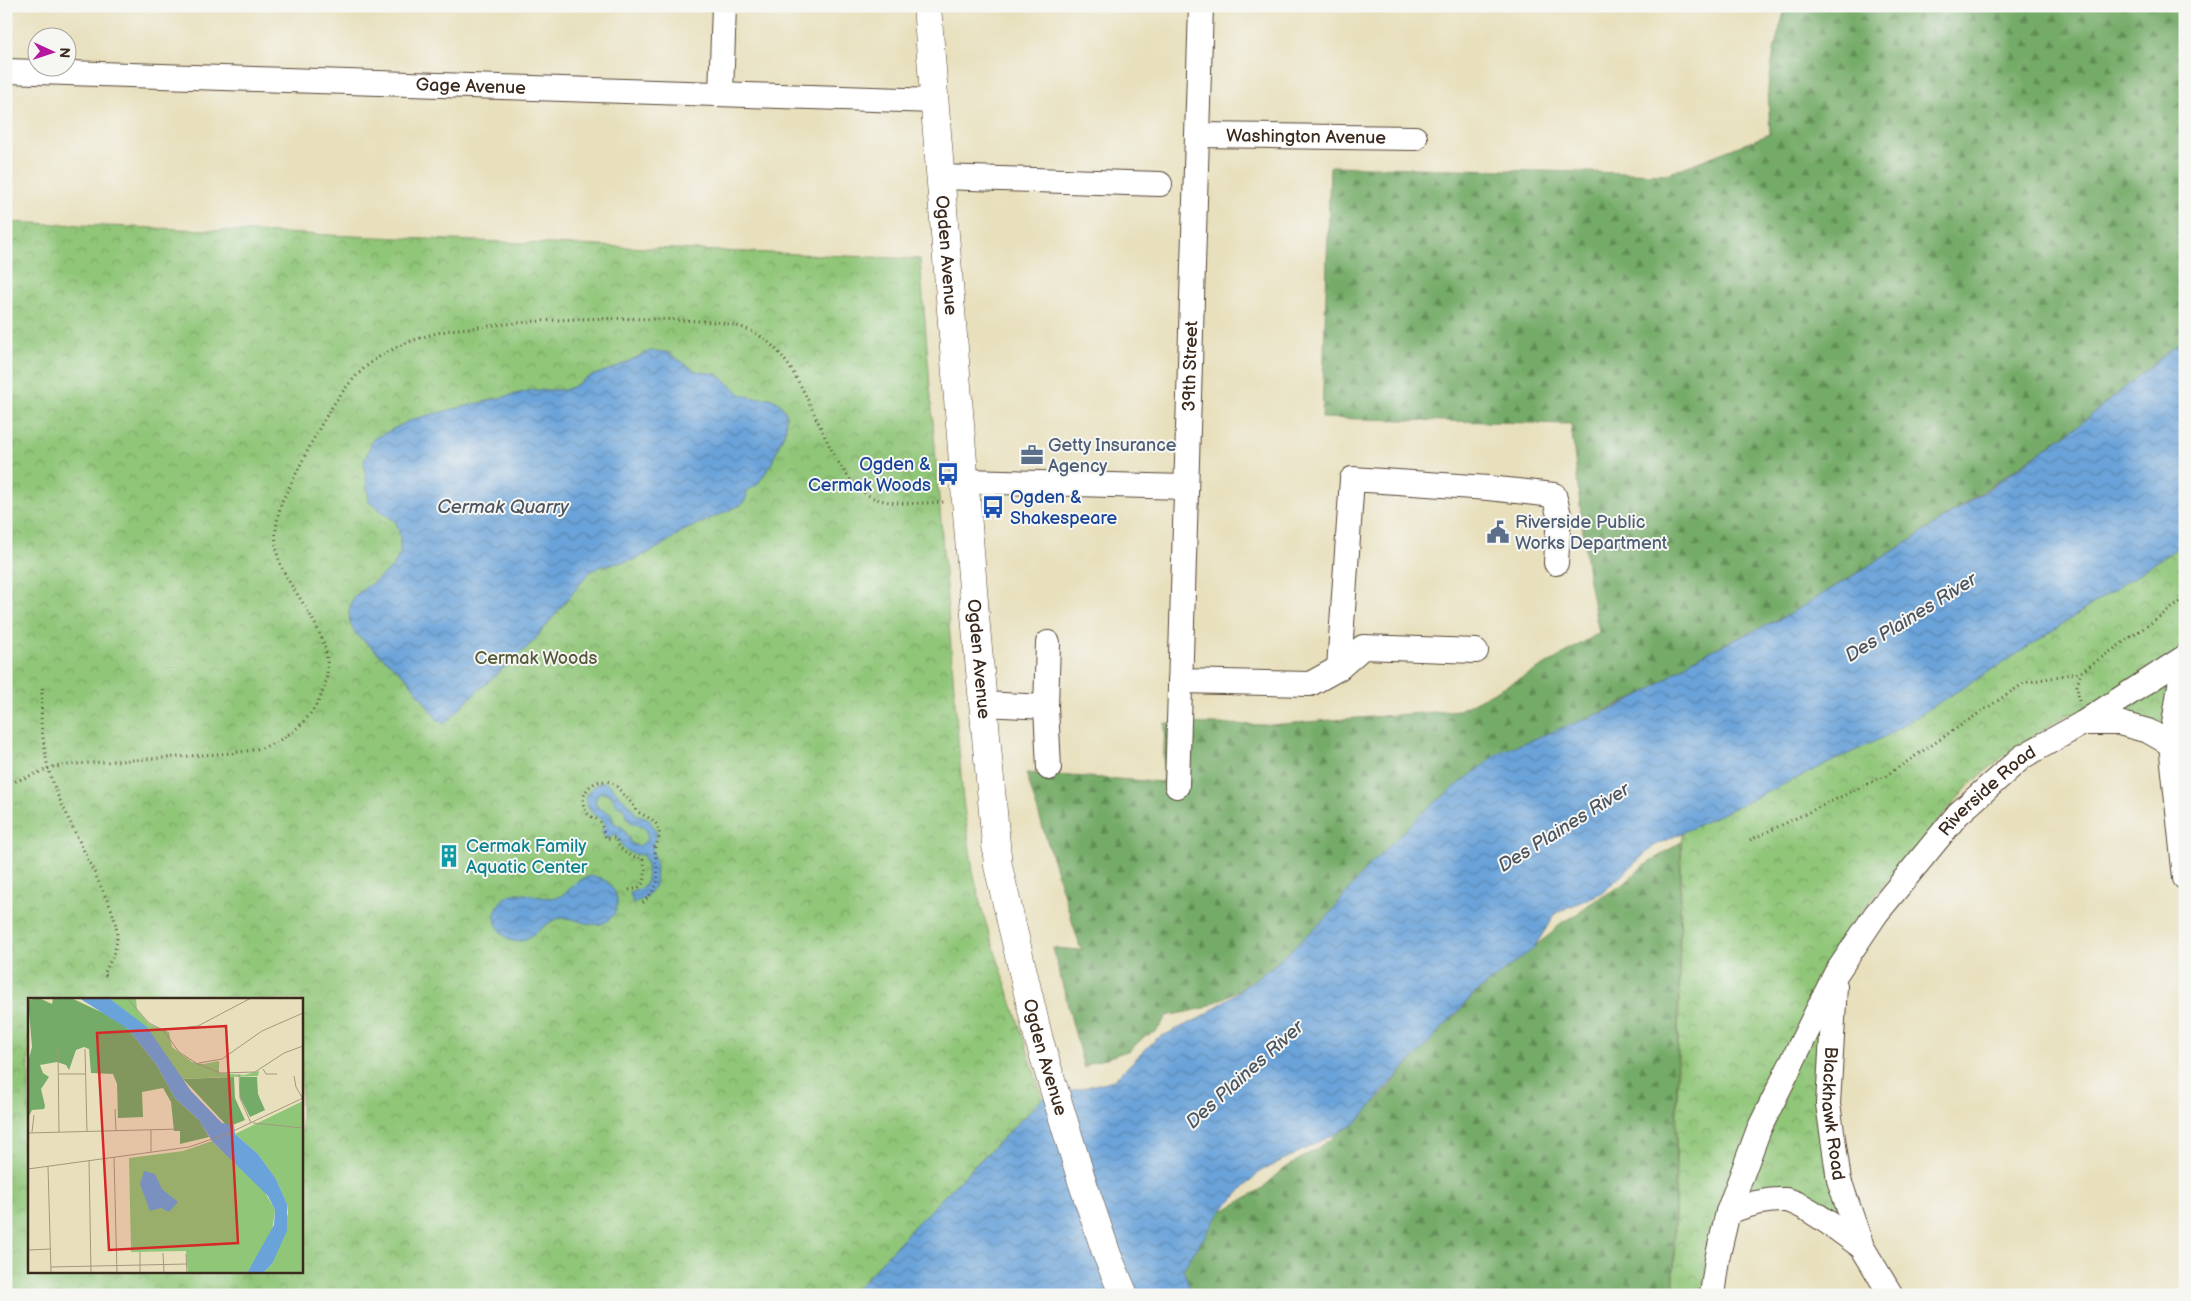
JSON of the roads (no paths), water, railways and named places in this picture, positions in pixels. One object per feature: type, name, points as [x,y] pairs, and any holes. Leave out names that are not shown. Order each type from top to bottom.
[{"type":"main road","name":"Ogden Avenue","points":[[927,6],[941,176],[958,492],[983,704],[998,866],[1039,1040],[1082,1181],[1107,1255],[1124,1295]]},
{"type":"street","points":[[721,94],[724,6]]},
{"type":"street","name":"39th Street","points":[[1177,786],[1201,6]]},
{"type":"street","name":"Gage Avenue","points":[[6,71],[935,101]]},
{"type":"street","name":"Washington Avenue","points":[[1197,135],[1415,138]]},
{"type":"street","points":[[941,176],[1160,184]]},
{"type":"street","points":[[1329,674],[1352,479],[1488,488],[1554,495],[1559,515],[1556,563]]},
{"type":"street","points":[[958,492],[1185,487]]},
{"type":"street","points":[[1048,643],[1046,707],[1049,768]]},
{"type":"street","points":[[1180,681],[1310,684],[1329,674],[1363,647],[1476,651]]},
{"type":"street","points":[[2184,658],[2171,744],[2185,878]]},
{"type":"street","name":"Riverside Road","points":[[1712,1295],[1717,1259],[1728,1212],[1759,1128],[1835,974],[1876,914],[1958,814],[2022,757],[2083,724],[2184,658]]},
{"type":"street","points":[[983,704],[1046,707]]},
{"type":"street","points":[[2083,724],[2119,723],[2148,731],[2171,744]]},
{"type":"street","name":"Blackhawk Road","points":[[1835,974],[1828,1104],[1839,1180],[1862,1247],[1892,1295]]},
{"type":"street","name":"Blackhawk Road","points":[[1728,1212],[1756,1202],[1787,1200],[1817,1214],[1862,1247]]},
{"type":"water","name":"Des Plaines River","points":[[2185,338],[2185,543],[2017,654],[1886,736],[1654,846],[1603,892],[1556,913],[1533,949],[1474,994],[1388,1086],[1357,1123],[1261,1171],[1221,1211],[1183,1269],[1192,1295],[851,1295],[917,1223],[1043,1098],[1114,1080],[1156,1039],[1202,1017],[1272,967],[1327,917],[1365,870],[1422,813],[1500,752],[1614,708],[1652,689],[1695,658],[1788,615],[1910,541],[1991,487],[2078,426]]},
{"type":"water","name":"Cermak Quarry","points":[[650,351],[667,352],[696,371],[717,374],[742,395],[754,398],[770,398],[780,403],[786,413],[786,428],[771,465],[757,485],[747,491],[746,499],[741,505],[683,531],[658,548],[634,560],[602,566],[590,572],[532,643],[470,698],[445,724],[437,719],[407,678],[356,634],[350,624],[349,611],[353,597],[392,568],[400,554],[400,536],[396,522],[369,502],[364,462],[373,439],[413,419],[532,390],[565,390],[586,378],[614,368]]},
{"type":"water","points":[[603,782],[614,789],[630,804],[635,814],[648,818],[657,833],[652,848],[656,865],[655,885],[645,898],[633,903],[630,893],[644,887],[646,883],[648,871],[646,863],[643,855],[626,850],[617,835],[614,834],[607,839],[601,831],[605,827],[603,820],[591,811],[586,801],[590,790]],"holes":[[[599,792],[610,794],[616,804],[623,808],[629,821],[646,829],[648,839],[640,846],[632,844],[623,828],[614,823],[611,814],[597,807],[595,802]]]},
{"type":"water","points":[[591,876],[607,882],[616,894],[616,909],[613,916],[606,922],[595,925],[562,918],[554,920],[522,940],[514,941],[506,937],[498,927],[495,914],[498,906],[510,895],[517,893],[549,898],[557,897],[575,884]]},
{"type":"place","name":"Getty Insurance Agency","points":[[1032,455]]},
{"type":"place","name":"Ogden & Cermak Woods","points":[[948,474]]},
{"type":"place","name":"Ogden & Shakespeare","points":[[993,507]]},
{"type":"place","name":"Riverside Public Works Department","points":[[1498,532]]},
{"type":"place","name":"Cermak Family Aquatic Center","points":[[449,856]]},
{"type":"park label","name":"Cermak Woods","points":[[536,658]]}]
